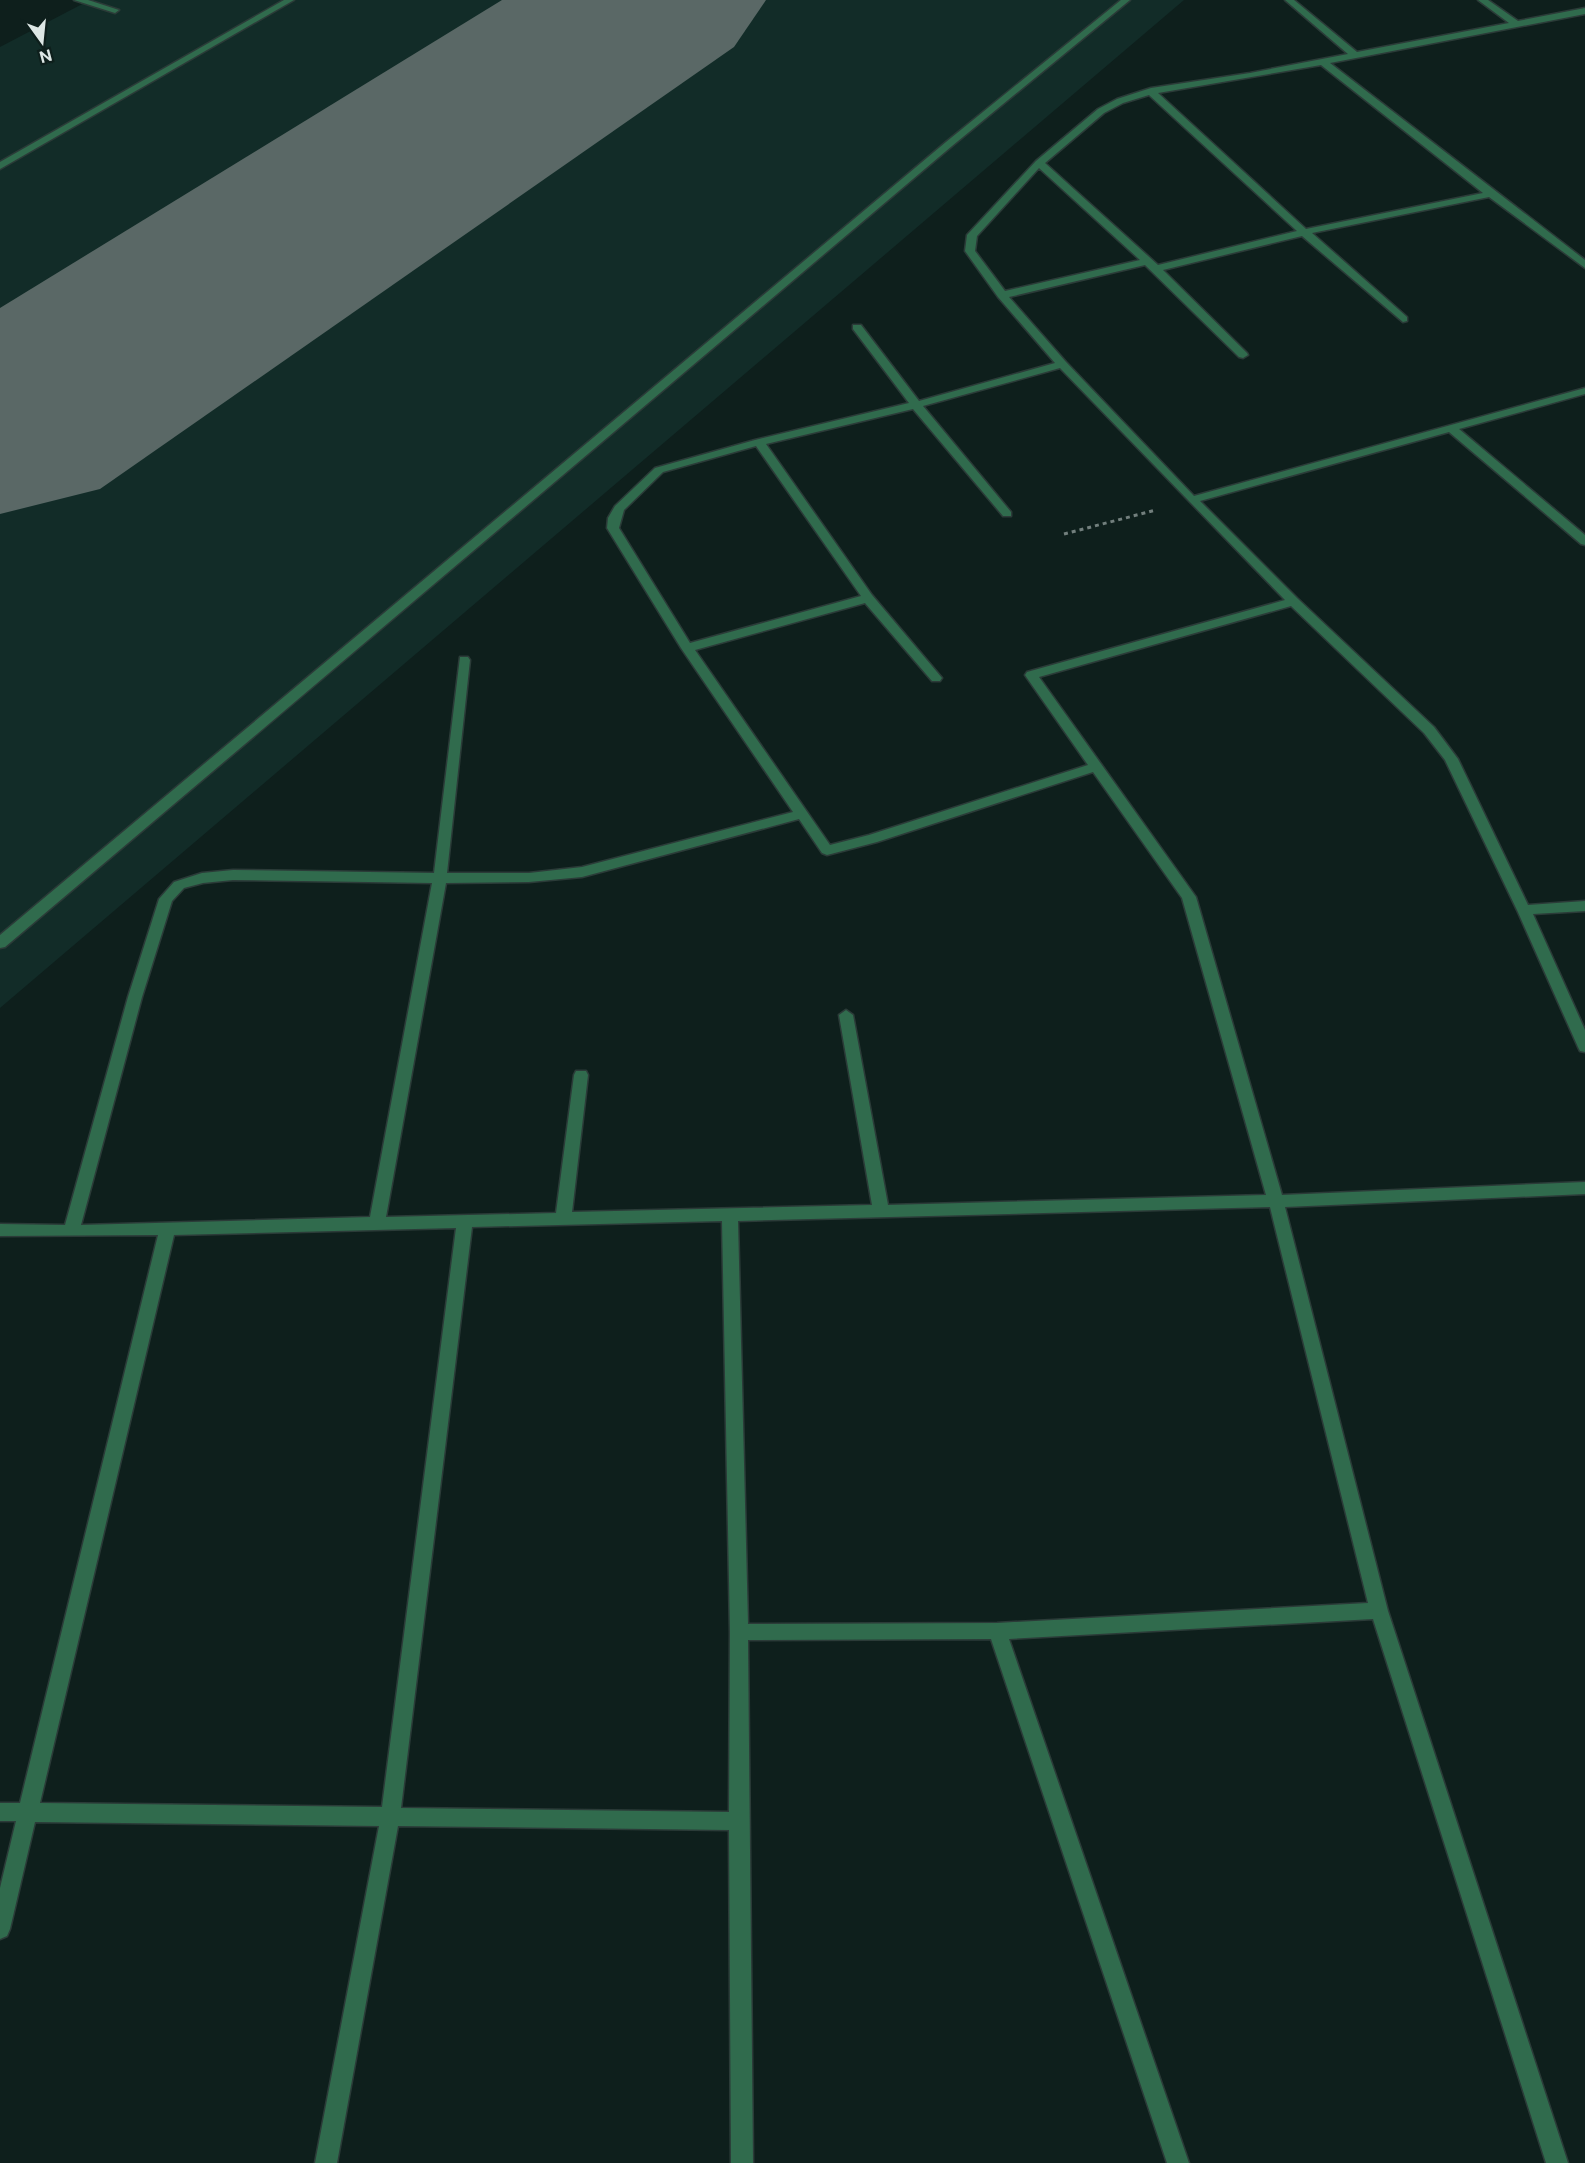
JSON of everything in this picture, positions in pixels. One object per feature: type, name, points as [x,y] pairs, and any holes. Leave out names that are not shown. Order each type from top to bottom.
[{"type":"street","points":[[78,0],[115,10]]},
{"type":"street","points":[[0,166],[290,0]]},
{"type":"street","points":[[0,943],[939,151],[1126,0]]},
{"type":"street","points":[[1289,0],[1355,55]]},
{"type":"street","points":[[1482,0],[1516,24]]},
{"type":"street","points":[[1585,11],[1151,92],[1120,101],[1101,111],[1040,163],[972,234],[970,251],[1002,295],[1062,364],[1192,500],[1293,601],[1429,730],[1451,759],[1524,910],[1585,1047]]},
{"type":"street","points":[[1322,61],[1585,265]]},
{"type":"street","points":[[1151,92],[1403,319]]},
{"type":"street","points":[[1040,163],[1156,269],[1243,355]]},
{"type":"street","points":[[1156,269],[1304,232],[1491,194]]},
{"type":"street","points":[[1002,295],[1147,261]]},
{"type":"street","points":[[857,327],[916,405],[1007,514]]},
{"type":"street","points":[[1062,364],[916,405],[759,442],[659,470],[620,508],[614,518],[613,528],[687,648],[827,850],[872,839],[1096,766]]},
{"type":"street","points":[[1192,500],[1585,391]]},
{"type":"street","points":[[1452,429],[1585,541]]},
{"type":"street","points":[[759,442],[868,598],[936,678]]},
{"type":"street","points":[[687,648],[868,598]]},
{"type":"street","points":[[1293,601],[1031,675],[1189,897],[1276,1201],[1379,1611],[1557,2163]]},
{"type":"street","points":[[377,1224],[440,878],[464,660]]},
{"type":"street","points":[[70,1230],[142,975],[166,899],[179,885],[202,878],[233,875],[521,879],[555,877],[582,872],[801,814]]},
{"type":"street","points":[[1524,910],[1585,906]]},
{"type":"street","points":[[846,1015],[881,1212]]},
{"type":"street","points":[[563,1220],[581,1075]]},
{"type":"street","points":[[0,1230],[167,1229],[881,1212],[1276,1201],[1585,1188]]},
{"type":"street","points":[[730,1216],[739,1632],[742,2163]]},
{"type":"street","points":[[326,2163],[390,1817],[465,1222]]},
{"type":"street","points":[[0,1929],[167,1229]]},
{"type":"street","points":[[739,1632],[997,1631],[1379,1611]]},
{"type":"street","points":[[997,1631],[1178,2163]]},
{"type":"street","points":[[0,1812],[739,1821]]},
{"type":"path","points":[[1064,534],[1192,500]]},
{"type":"shaded area","points":[[90,0],[1184,0],[0,1008],[0,47]]},
{"type":"runway","points":[[0,429],[656,0]]}]
